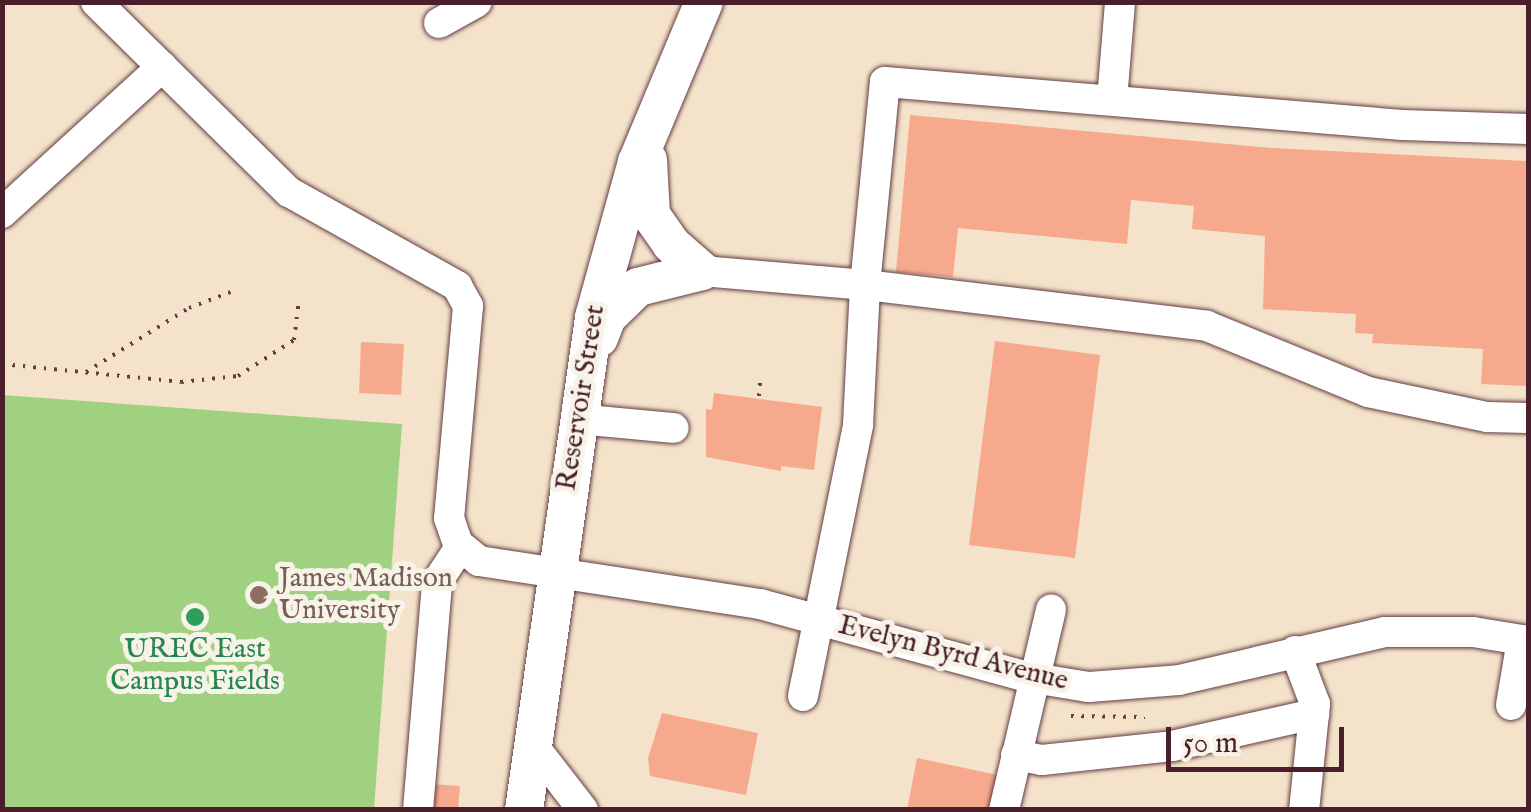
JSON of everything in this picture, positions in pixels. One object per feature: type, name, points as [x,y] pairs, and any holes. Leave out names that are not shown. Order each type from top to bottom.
[{"type":"main road","name":"Reservoir Street","points":[[524,810],[583,376],[613,239],[650,127],[704,2]]},
{"type":"main road","points":[[650,127],[651,216],[670,244],[702,271]]},
{"type":"main road","points":[[583,376],[620,300],[655,280],[702,271]]},
{"type":"street","points":[[96,2],[289,192],[456,286],[468,306],[449,515],[460,546],[438,582],[418,810]]},
{"type":"street","points":[[439,23],[478,2]]},
{"type":"street","points":[[1112,100],[1120,2]]},
{"type":"street","points":[[2,213],[162,67]]},
{"type":"street","points":[[803,696],[858,425],[864,285],[885,82],[1402,125],[1528,129]]},
{"type":"street","points":[[702,271],[864,285],[1207,326],[1368,392],[1488,417],[1528,418]]},
{"type":"street","points":[[577,419],[674,428]]},
{"type":"street","name":"Evelyn Byrd Avenue","points":[[460,546],[488,565],[711,596],[820,619],[1035,679],[1143,686],[1295,650],[1405,630],[1525,640]]},
{"type":"street","points":[[1004,810],[1051,610]]},
{"type":"street","points":[[1511,705],[1525,640]]},
{"type":"street","points":[[1295,650],[1314,714],[1304,810]]},
{"type":"street","points":[[1016,754],[1042,760],[1172,746],[1314,714]]},
{"type":"street","points":[[532,744],[584,810]]},
{"type":"path","points":[[86,372],[188,308],[231,292]]},
{"type":"path","points":[[2,364],[181,382],[238,376],[294,340],[299,299]]},
{"type":"path","points":[[759,396],[760,380]]},
{"type":"path","points":[[1071,716],[1145,716]]},
{"type":"green space","name":"UREC East Campus Fields","points":[[2,395],[402,424],[374,809],[3,809]]},
{"type":"building","points":[[910,115],[1273,148],[1528,161],[1528,386],[1481,384],[1483,349],[1372,343],[1373,334],[1355,333],[1356,314],[1263,309],[1265,236],[1192,229],[1194,206],[1131,200],[1127,244],[958,228],[953,277],[896,272]]},
{"type":"building","points":[[995,341],[1100,355],[1075,558],[969,545]]},
{"type":"building","points":[[361,342],[404,344],[401,395],[359,393]]},
{"type":"building","points":[[714,393],[822,407],[814,470],[781,466],[781,471],[706,457],[706,409],[712,410]]},
{"type":"building","points":[[662,713],[758,733],[746,795],[650,776],[648,758]]},
{"type":"building","points":[[917,758],[998,775],[991,810],[907,810]]},
{"type":"building","points":[[431,784],[460,786],[458,810],[430,810]]},
{"type":"place","name":"James Madison University","points":[[259,595]]},
{"type":"place","name":"UREC East Campus Fields","points":[[195,617]]}]
